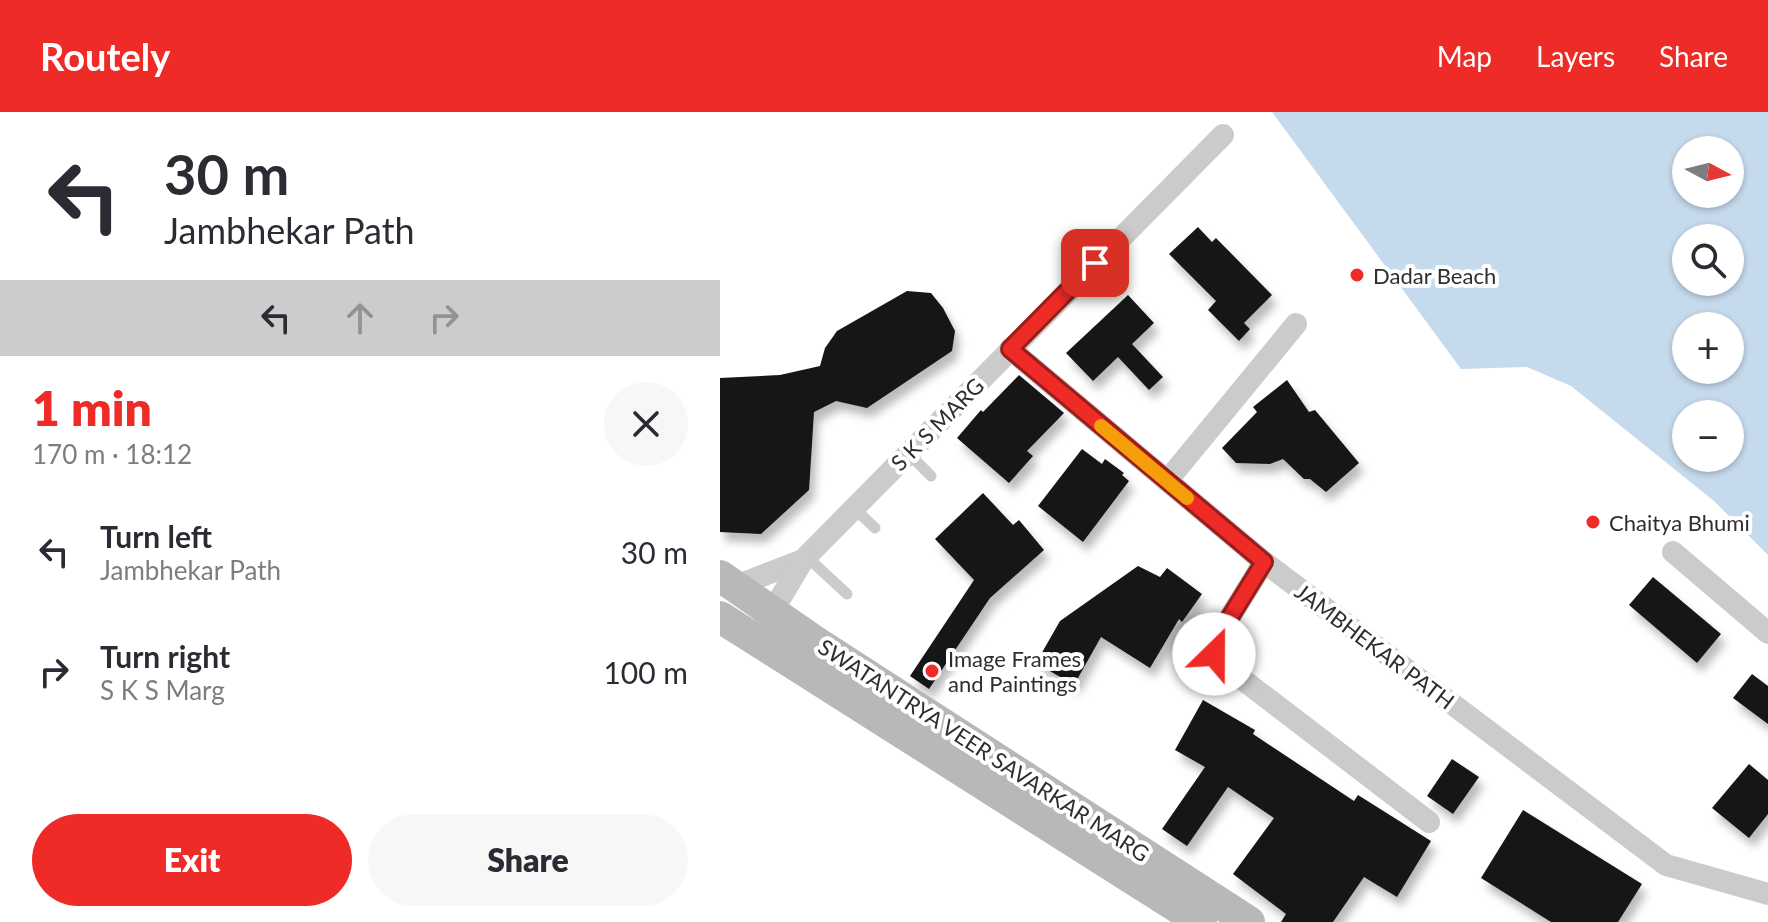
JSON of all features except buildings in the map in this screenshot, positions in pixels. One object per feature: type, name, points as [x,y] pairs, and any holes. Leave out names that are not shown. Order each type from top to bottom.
[{"type":"main road","name":"SWATANTRYA VEER SAVARKAR MARG","points":[[725,585],[772,612],[1249,922]]},
{"type":"main road","name":"SWATANTRYA VEER SAVARKAR MARG","points":[[720,617],[855,703],[947,771],[1044,823],[1201,922]]},
{"type":"street","name":"S K S MARG","points":[[725,585],[804,558],[1223,135]]},
{"type":"street","points":[[1167,481],[1296,324]]},
{"type":"street","name":"JAMBHEKAR PATH","points":[[1010,349],[1264,562],[1666,865],[1768,894]]},
{"type":"street","points":[[1673,552],[1768,633]]},
{"type":"street","points":[[750,637],[772,612],[804,558]]},
{"type":"street","points":[[1264,562],[1214,643],[1214,654],[1221,663],[1429,822]]},
{"type":"lane","points":[[908,453],[931,476]]},
{"type":"lane","points":[[854,508],[875,528]]},
{"type":"lane","points":[[804,558],[847,594]]},
{"type":"water","points":[[1272,112],[1768,112],[1768,555],[1714,501],[1678,472],[1744,472],[1744,400],[1672,400],[1672,467],[1571,386],[1527,367],[1461,369]]},
{"type":"slow traffic","points":[[1101,426],[1187,498]]},
{"type":"place","name":"Dadar Beach","points":[[1357,275]]},
{"type":"place","name":"Chaitya Bhumi","points":[[1593,522]]},
{"type":"place","name":"Image Frames and Paintings","points":[[932,671]]},
{"type":"route","points":[[1095,263],[1010,349],[1264,562],[1214,643],[1214,654]]}]
